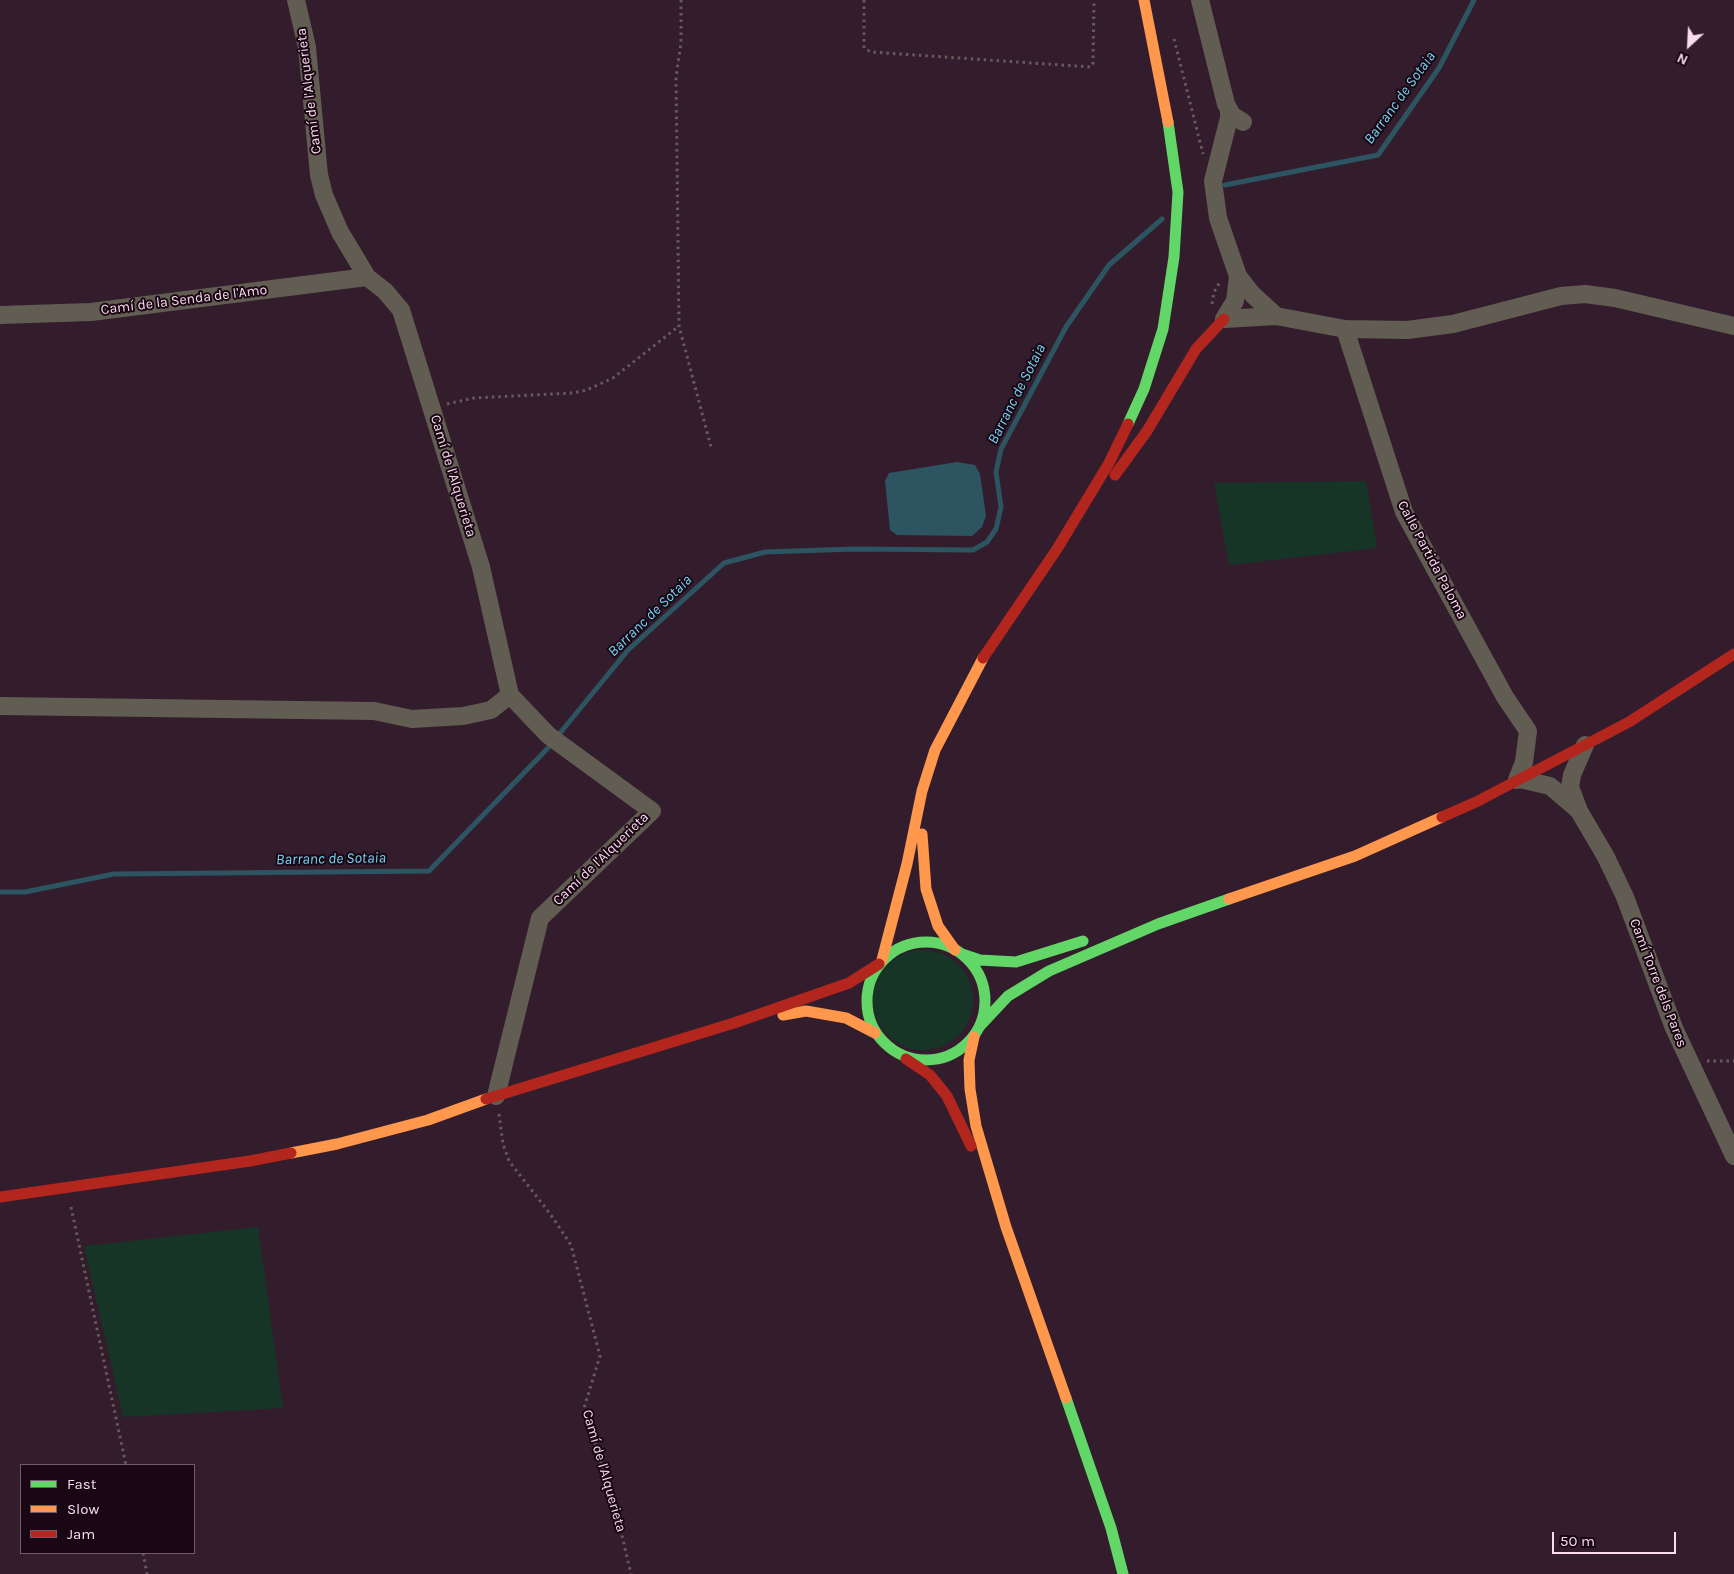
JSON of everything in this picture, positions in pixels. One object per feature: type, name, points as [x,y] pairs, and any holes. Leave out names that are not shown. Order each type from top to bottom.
[{"type":"main road","points":[[875,1033],[867,1009],[869,983],[881,962],[907,864],[922,791],[935,750],[952,713],[983,659],[1082,508],[1121,439],[1144,389],[1163,329],[1173,267],[1178,192],[1164,95],[1144,0]]},
{"type":"main road","points":[[1082,508],[1104,488],[1134,451],[1196,349],[1224,319]]},
{"type":"main road","points":[[979,1026],[1008,996],[1049,971],[1158,924],[1355,856],[1476,802],[1629,722],[1734,654]]},
{"type":"main road","points":[[922,791],[922,854],[926,889],[938,926],[959,952],[978,971],[986,997],[983,1019],[974,1037],[969,1060],[970,1088],[976,1126],[1006,1227],[1111,1528],[1123,1574]]},
{"type":"main road","points":[[0,1197],[250,1161],[337,1144],[428,1120],[496,1096],[734,1023],[849,983],[900,947],[922,941],[946,945],[980,960],[1016,962],[1095,938],[1158,924]]},
{"type":"main road","points":[[734,1023],[806,1012],[846,1018],[875,1033],[892,1050],[921,1061],[942,1059],[965,1047],[974,1037]]},
{"type":"main road","points":[[900,1054],[930,1075],[947,1096],[963,1125],[1006,1227]]},
{"type":"street","name":"Camí de l'Alquerieta","points":[[296,0],[306,47],[319,175],[340,232],[367,277],[385,291],[401,310],[481,568],[510,695],[548,735],[652,811],[540,918],[496,1096]]},
{"type":"street","points":[[1200,0],[1236,116],[1230,118],[1213,181],[1218,218],[1236,301],[1224,319]]},
{"type":"street","name":"Camí de la Senda de l'Amo","points":[[0,314],[91,312],[367,277]]},
{"type":"street","points":[[1230,277],[1276,316]]},
{"type":"street","points":[[1224,319],[1276,316],[1345,329],[1431,328],[1572,294],[1615,298],[1734,326]]},
{"type":"street","name":"Calle Partida Paloma","points":[[1345,329],[1404,512],[1505,697],[1528,731],[1524,762],[1519,779]]},
{"type":"street","points":[[0,706],[374,711],[412,719],[463,716],[491,710],[510,695]]},
{"type":"street","name":"Camí Torre dels Pares","points":[[1585,745],[1572,775],[1570,787],[1579,811],[1606,857],[1625,897],[1674,1028],[1734,1156]]},
{"type":"street","name":"Camí Torre dels Pares","points":[[1519,779],[1550,786],[1579,811]]},
{"type":"path","points":[[680,0],[681,43],[676,77],[679,326],[711,447]]},
{"type":"path","points":[[864,0],[864,48],[871,52],[1090,67],[1094,63],[1094,0]]},
{"type":"path","points":[[1173,36],[1203,156]]},
{"type":"path","points":[[1224,319],[1213,311],[1211,302],[1230,277]]},
{"type":"path","points":[[432,408],[474,398],[572,393],[587,390],[613,378],[679,326]]},
{"type":"path","points":[[1690,1062],[1734,1061]]},
{"type":"path","name":"Camí de l'Alquerieta","points":[[496,1096],[503,1144],[509,1161],[551,1215],[571,1245],[600,1356],[584,1408],[616,1510],[631,1574]]},
{"type":"path","points":[[67,1187],[126,1464]]},
{"type":"path","points":[[143,1554],[147,1574]]},
{"type":"green space","points":[[1366,481],[1377,548],[1229,565],[1214,483]]},
{"type":"green space","points":[[923,950],[942,954],[958,965],[969,981],[973,1000],[969,1019],[958,1035],[942,1046],[923,1050],[904,1046],[888,1035],[877,1019],[873,1000],[877,981],[888,965],[904,954]]},
{"type":"green space","points":[[258,1227],[283,1408],[123,1417],[84,1246]]},
{"type":"water","points":[[957,462],[975,465],[980,474],[986,516],[982,527],[972,536],[897,535],[890,530],[885,481],[889,473]]},
{"type":"waterway","name":"Barranc de Sotaia","points":[[1225,185],[1378,155],[1439,68],[1474,0]]},
{"type":"waterway","name":"Barranc de Sotaia","points":[[0,892],[25,892],[114,874],[429,871],[547,749],[628,650],[724,563],[765,552],[854,549],[973,550],[987,542],[996,529],[1001,507],[996,472],[1001,449],[1066,327],[1109,265],[1162,219]]},
{"type":"traffic: fast","points":[[1128,424],[1144,389],[1163,329],[1174,257],[1178,192],[1168,122]]},
{"type":"traffic: fast","points":[[979,1027],[1008,996],[1049,971],[1158,924],[1229,899]]},
{"type":"traffic: fast","points":[[962,954],[980,960],[1016,962],[1083,941]]},
{"type":"traffic: fast","points":[[926,942],[949,946],[968,959],[981,978],[985,1001],[981,1024],[968,1043],[949,1056],[926,1060],[903,1056],[884,1043],[871,1024],[867,1001],[871,978],[884,959],[903,946],[926,942]]},
{"type":"traffic: fast","points":[[1066,1398],[1111,1528],[1123,1574]]},
{"type":"traffic: slow","points":[[1144,0],[1168,122]]},
{"type":"traffic: slow","points":[[882,960],[907,864],[922,791],[935,750],[983,658]]},
{"type":"traffic: slow","points":[[1229,899],[1355,856],[1442,817]]},
{"type":"traffic: slow","points":[[922,834],[926,889],[938,926],[955,950]]},
{"type":"traffic: slow","points":[[783,1015],[806,1011],[846,1018],[875,1033]]},
{"type":"traffic: slow","points":[[974,1037],[969,1060],[970,1089],[976,1126],[1006,1227],[1066,1398]]},
{"type":"traffic: slow","points":[[291,1153],[337,1144],[428,1120],[486,1099]]},
{"type":"traffic: jam","points":[[1115,475],[1147,431],[1196,349],[1224,319]]},
{"type":"traffic: jam","points":[[983,658],[1057,549],[1109,463],[1128,424]]},
{"type":"traffic: jam","points":[[1442,817],[1476,802],[1629,722],[1734,654]]},
{"type":"traffic: jam","points":[[486,1099],[734,1023],[849,983],[879,964]]},
{"type":"traffic: jam","points":[[906,1059],[930,1075],[947,1096],[971,1146]]},
{"type":"traffic: jam","points":[[0,1197],[250,1161],[291,1153]]}]
